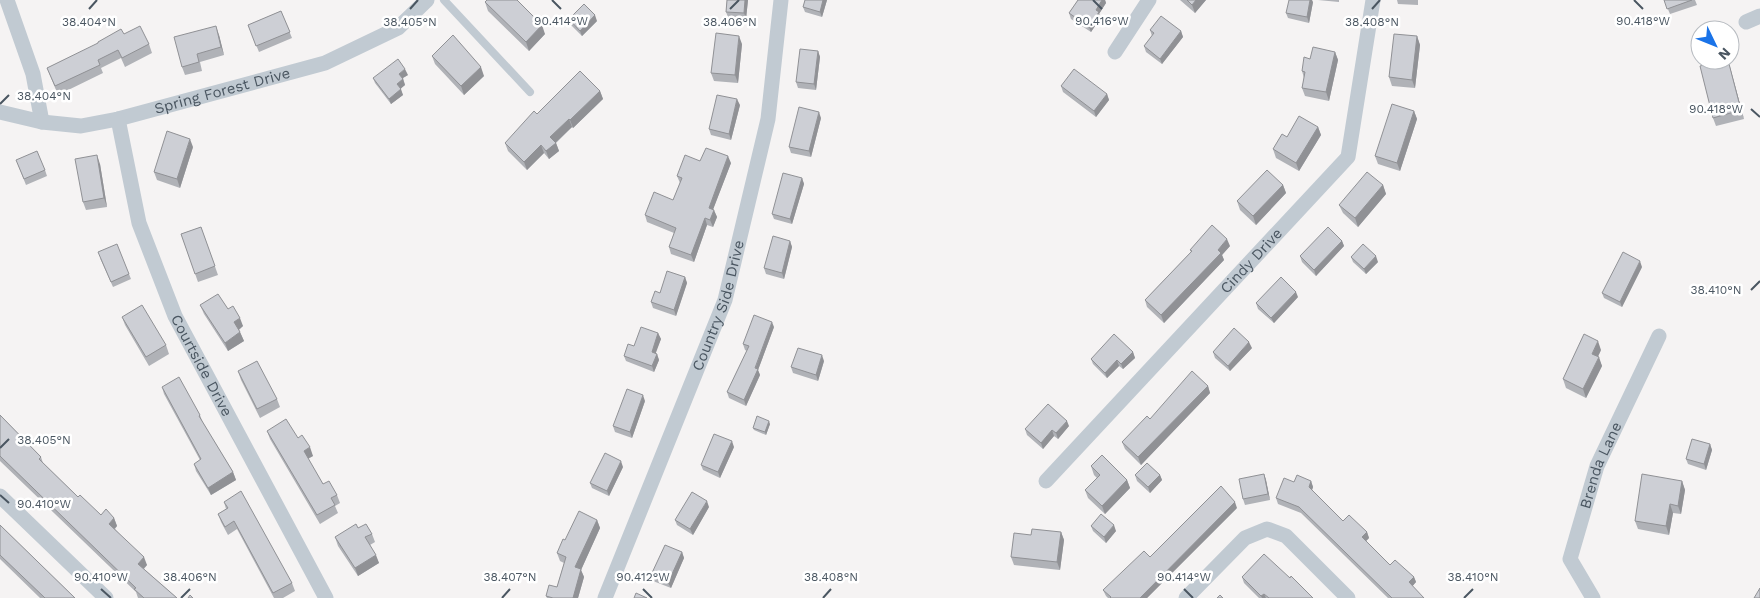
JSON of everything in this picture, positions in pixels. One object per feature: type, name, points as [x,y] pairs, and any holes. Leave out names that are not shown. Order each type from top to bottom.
[{"type":"street","points":[[7,0],[33,74],[42,122]]},
{"type":"street","name":"Spring Forest Drive","points":[[0,112],[42,122],[81,126],[118,119],[325,63],[398,28],[426,0]]},
{"type":"street","name":"Country Side Drive","points":[[605,598],[725,300],[768,119],[781,0]]},
{"type":"street","points":[[1115,52],[1149,0]]},
{"type":"street","name":"Cindy Drive","points":[[1046,481],[1348,157],[1374,0]]},
{"type":"street","name":"Courtside Drive","points":[[118,119],[139,223],[175,316],[326,598]]},
{"type":"street","name":"Brenda Lane","points":[[1593,598],[1570,560],[1597,466],[1659,336]]},
{"type":"street","points":[[0,496],[106,598]]},
{"type":"street","points":[[1186,598],[1245,538],[1267,530],[1286,536],[1348,598]]},
{"type":"lane","points":[[444,0],[530,92]]},
{"type":"building","points":[[487,0],[517,0],[542,25],[526,42],[485,2]]},
{"type":"building","points":[[727,0],[745,0],[744,13],[726,12]]},
{"type":"building","points":[[805,0],[823,0],[820,12],[803,7]]},
{"type":"building","points":[[1078,0],[1102,0],[1096,10],[1099,12],[1089,27],[1069,13]]},
{"type":"building","points":[[1187,0],[1196,0],[1192,5]]},
{"type":"building","points":[[1289,0],[1310,0],[1307,17],[1286,13]]},
{"type":"building","points":[[1664,0],[1692,0],[1667,9]]},
{"type":"building","points":[[584,4],[595,15],[580,31],[569,19]]},
{"type":"building","points":[[281,11],[290,32],[256,46],[248,25]]},
{"type":"building","points":[[1161,16],[1181,31],[1160,59],[1144,46],[1154,33],[1150,30]]},
{"type":"building","points":[[140,26],[149,44],[122,58],[118,50],[98,60],[100,65],[55,86],[47,68],[98,43],[121,29],[124,34]]},
{"type":"building","points":[[216,26],[221,47],[197,54],[199,62],[182,67],[174,37]]},
{"type":"building","points":[[716,33],[739,36],[735,75],[711,73]]},
{"type":"building","points":[[1394,34],[1417,36],[1412,80],[1389,77]]},
{"type":"building","points":[[453,35],[481,67],[461,86],[432,56]]},
{"type":"building","points":[[1313,47],[1335,52],[1326,92],[1302,88],[1305,72],[1302,71],[1304,57],[1310,59]]},
{"type":"building","points":[[800,49],[818,51],[814,84],[796,82]]},
{"type":"building","points":[[398,59],[405,69],[399,74],[403,79],[397,84],[401,89],[389,99],[373,78]]},
{"type":"building","points":[[1074,69],[1107,94],[1094,111],[1061,86]]},
{"type":"building","points":[[1701,70],[1731,70],[1741,110],[1713,118]]},
{"type":"building","points":[[580,71],[600,91],[550,137],[556,143],[546,151],[541,145],[524,162],[505,143],[534,111],[537,114]]},
{"type":"building","points":[[717,95],[737,99],[729,134],[709,129]]},
{"type":"building","points":[[1392,104],[1414,111],[1397,163],[1375,156]]},
{"type":"building","points":[[799,107],[819,112],[809,151],[789,147]]},
{"type":"building","points":[[1299,116],[1318,127],[1296,163],[1273,149],[1282,134],[1287,137]]},
{"type":"building","points":[[167,131],[190,139],[177,179],[154,172]]},
{"type":"building","points":[[706,148],[728,156],[709,208],[714,210],[710,220],[705,218],[691,255],[669,247],[676,228],[645,215],[654,192],[673,200],[682,178],[677,176],[685,155],[700,161]]},
{"type":"building","points":[[37,151],[45,170],[24,179],[16,160]]},
{"type":"building","points":[[97,155],[104,198],[83,202],[75,159]]},
{"type":"building","points":[[1267,170],[1283,185],[1253,216],[1237,201]]},
{"type":"building","points":[[1367,172],[1383,185],[1355,218],[1339,205]]},
{"type":"building","points":[[783,173],[802,178],[790,219],[772,214]]},
{"type":"building","points":[[1212,225],[1227,239],[1218,250],[1221,253],[1161,315],[1145,300],[1192,251],[1190,250]]},
{"type":"building","points":[[201,227],[215,266],[195,274],[181,234]]},
{"type":"building","points":[[1328,227],[1342,241],[1314,270],[1300,256]]},
{"type":"building","points":[[773,236],[790,241],[782,273],[764,268]]},
{"type":"building","points":[[117,244],[129,274],[111,282],[98,252]]},
{"type":"building","points":[[1363,244],[1376,256],[1364,269],[1351,257]]},
{"type":"building","points":[[1623,252],[1640,261],[1620,302],[1602,293]]},
{"type":"building","points":[[667,271],[685,277],[674,310],[651,302],[655,291],[660,293]]},
{"type":"building","points":[[1281,277],[1296,292],[1271,318],[1256,303]]},
{"type":"building","points":[[218,294],[228,309],[233,306],[240,318],[234,322],[240,332],[225,343],[200,305]]},
{"type":"building","points":[[142,305],[166,345],[146,357],[122,317]]},
{"type":"building","points":[[754,315],[772,322],[755,368],[758,369],[744,400],[727,392],[749,346],[743,344]]},
{"type":"building","points":[[641,327],[658,333],[652,352],[657,354],[652,366],[624,356],[628,344],[634,346]]},
{"type":"building","points":[[1234,328],[1249,342],[1228,366],[1213,352]]},
{"type":"building","points":[[1114,334],[1133,352],[1121,364],[1117,360],[1105,373],[1091,359]]},
{"type":"building","points":[[1584,334],[1598,341],[1592,354],[1599,357],[1583,389],[1563,379]]},
{"type":"building","points":[[798,348],[822,355],[816,375],[791,367]]},
{"type":"building","points":[[257,361],[277,399],[257,409],[238,371]]},
{"type":"building","points":[[1192,371],[1208,386],[1138,457],[1122,442],[1147,416],[1150,419]]},
{"type":"building","points":[[179,377],[199,416],[233,472],[208,488],[194,464],[201,459],[162,387]]},
{"type":"building","points":[[627,389],[643,395],[630,432],[613,426]]},
{"type":"building","points":[[1048,404],[1067,421],[1056,433],[1052,430],[1041,443],[1025,429]]},
{"type":"building","points":[[0,415],[41,457],[39,459],[78,497],[80,495],[101,515],[106,509],[114,518],[109,524],[144,557],[138,564],[177,598],[144,598],[134,589],[136,588],[0,456]]},
{"type":"building","points":[[757,416],[769,421],[765,432],[753,428]]},
{"type":"building","points":[[286,419],[298,438],[302,435],[310,447],[304,451],[323,484],[329,481],[337,495],[331,498],[335,505],[317,515],[267,431]]},
{"type":"building","points":[[714,434],[732,441],[718,472],[701,465]]},
{"type":"building","points":[[1692,439],[1710,444],[1704,464],[1686,459]]},
{"type":"building","points":[[605,453],[621,461],[607,491],[590,483]]},
{"type":"building","points":[[1102,455],[1127,480],[1102,506],[1085,490],[1100,475],[1091,466]]},
{"type":"building","points":[[1147,463],[1160,475],[1148,487],[1135,475]]},
{"type":"building","points":[[1264,474],[1268,494],[1243,499],[1239,479]]},
{"type":"building","points":[[1642,474],[1682,481],[1678,506],[1670,504],[1666,526],[1635,521]]},
{"type":"building","points":[[1297,475],[1311,481],[1309,487],[1343,521],[1349,515],[1367,532],[1362,537],[1390,565],[1395,560],[1414,577],[1409,582],[1424,598],[1392,598],[1299,507],[1276,498],[1284,478],[1294,482]]},
{"type":"building","points":[[1221,486],[1235,502],[1140,598],[1110,598],[1103,590],[1144,551],[1150,557]]},
{"type":"building","points":[[241,491],[292,583],[273,593],[234,521],[225,527],[218,514],[228,508],[224,502]]},
{"type":"building","points":[[692,492],[707,501],[690,529],[675,520]]},
{"type":"building","points":[[579,511],[597,520],[575,567],[581,569],[573,598],[546,596],[549,585],[557,587],[566,557],[557,553]]},
{"type":"building","points":[[1101,514],[1114,525],[1104,537],[1091,526]]},
{"type":"building","points":[[356,524],[358,528],[366,524],[372,534],[365,537],[376,555],[355,568],[335,537]]},
{"type":"building","points":[[0,525],[75,598],[45,598],[0,555]]},
{"type":"building","points":[[1032,529],[1061,532],[1057,562],[1011,557],[1014,533],[1031,535]]},
{"type":"building","points":[[665,545],[682,552],[668,583],[651,575]]},
{"type":"building","points":[[1264,554],[1290,578],[1291,576],[1313,598],[1269,598],[1264,594],[1261,596],[1242,577]]},
{"type":"building","points":[[1760,588],[1760,598],[1754,598]]},
{"type":"building","points":[[636,593],[647,598],[634,598]]}]
